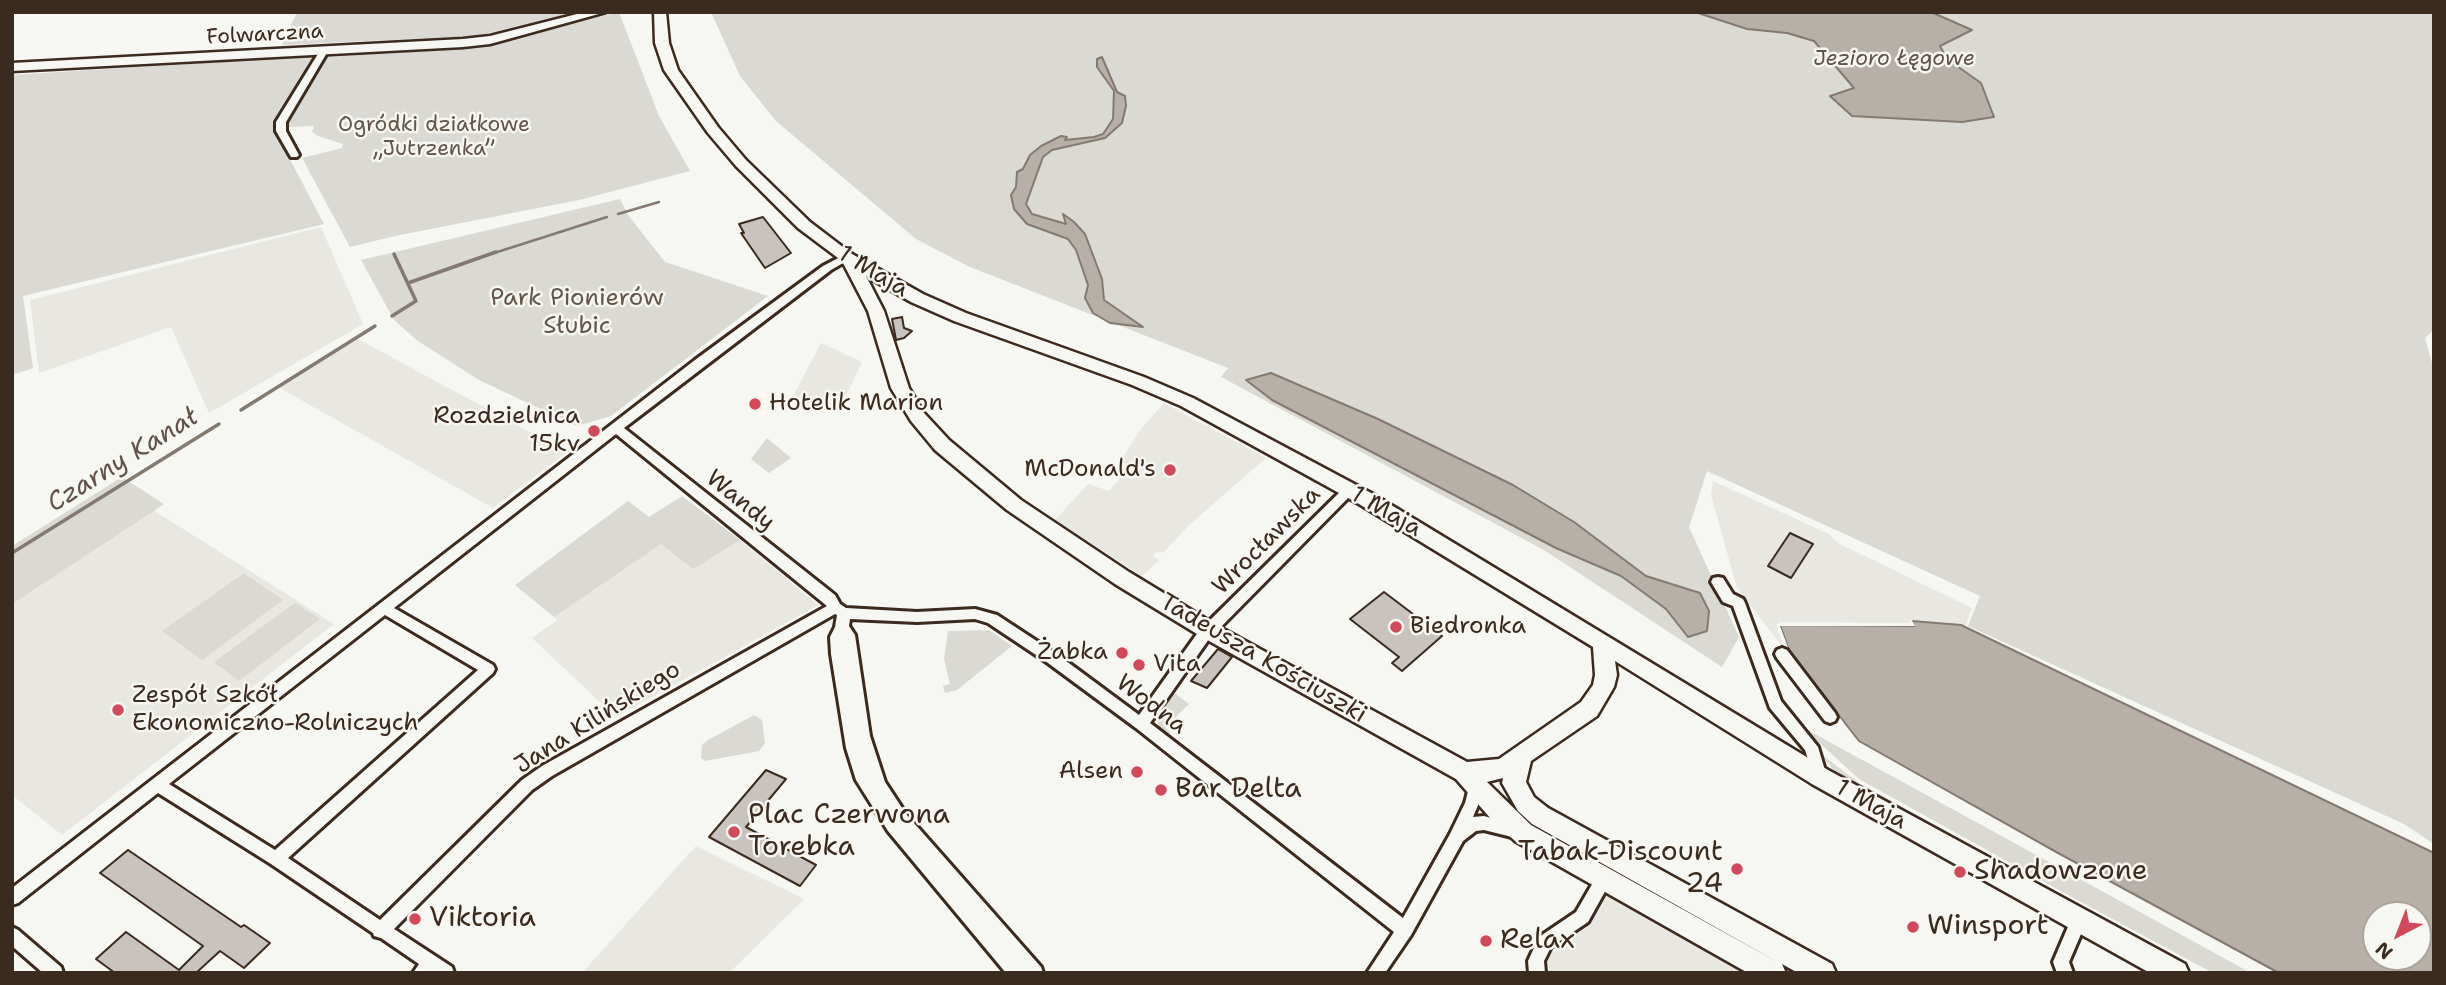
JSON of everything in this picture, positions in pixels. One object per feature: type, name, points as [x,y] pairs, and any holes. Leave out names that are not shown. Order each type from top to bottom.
[{"type":"main road","name":"1 Maja","points":[[660,12],[662,43],[671,70],[713,130],[741,163],[804,225],[846,257],[909,294],[960,317],[1166,393],[1349,490],[1463,556],[1820,777],[2176,973]]},
{"type":"main road","name":"Tadeusza Kościuszki","points":[[846,257],[864,284],[876,311],[900,388],[917,417],[942,445],[1014,505],[1122,578],[1209,631],[1470,779],[1523,833],[1773,973]]},
{"type":"main road","points":[[876,311],[888,297],[909,294]]},
{"type":"main road","points":[[1470,779],[1522,757],[1589,709],[1604,687],[1606,676],[1603,644]]},
{"type":"main road","points":[[1522,757],[1515,771],[1514,783],[1526,804],[1540,816],[1823,973]]},
{"type":"street","name":"Folwarczna","points":[[12,67],[490,40],[600,12]]},
{"type":"street","points":[[294,155],[281,131],[281,122],[324,51]]},
{"type":"street","points":[[12,898],[699,363],[827,268],[846,257]]},
{"type":"street","name":"Wandy","points":[[615,428],[830,599],[840,616]]},
{"type":"street","name":"Wrocławska","points":[[1141,724],[1209,631],[1349,490]]},
{"type":"street","points":[[1718,582],[1728,598],[1738,603],[1775,704],[1811,747],[1820,777]]},
{"type":"street","points":[[276,859],[488,670],[384,608]]},
{"type":"street","name":"Wodna","points":[[840,616],[917,617],[975,614],[992,619],[1141,724],[1405,930]]},
{"type":"street","points":[[840,616],[838,654],[860,775],[893,826],[1017,973]]},
{"type":"street","points":[[840,616],[848,635],[863,736],[878,785],[901,819],[1035,973]]},
{"type":"street","name":"Jana Kilińskiego","points":[[380,931],[527,785],[547,771],[840,616]]},
{"type":"street","points":[[1782,654],[1805,691],[1830,717]]},
{"type":"street","points":[[1375,973],[1405,930],[1456,839],[1472,803],[1470,779]]},
{"type":"street","points":[[158,785],[276,859],[380,931],[426,968],[446,973]]},
{"type":"street","points":[[1456,839],[1472,824],[1502,826],[1523,833]]},
{"type":"street","points":[[1537,973],[1536,961],[1545,942],[1582,917],[1604,879]]},
{"type":"street","points":[[2065,973],[2060,962],[2079,920]]},
{"type":"street","points":[[12,935],[55,973]]},
{"type":"shaded area","points":[[321,227],[363,324],[209,413],[171,327],[39,373],[30,300]]},
{"type":"shaded area","points":[[356,338],[567,452],[493,508],[278,387]]},
{"type":"shaded area","points":[[821,343],[862,362],[840,409],[808,405],[792,398]]},
{"type":"shaded area","points":[[1164,403],[1266,458],[1188,526],[1163,553],[1158,551],[1153,556],[1159,560],[1142,576],[1055,520],[1088,484],[1109,491],[1129,467],[1121,461],[1140,430]]},
{"type":"shaded area","points":[[1713,481],[1829,534],[1838,543],[1972,608],[1966,625],[1912,626],[1788,654],[1737,588],[1711,495]]},
{"type":"shaded area","name":"Zespół Szkół Ekonomiczno-Rolniczych","points":[[153,510],[334,624],[62,835],[12,795],[12,602]]},
{"type":"shaded area","points":[[740,540],[818,605],[616,717],[532,638],[557,620],[554,617],[661,543],[729,545]]},
{"type":"shaded area","points":[[696,846],[804,899],[729,973],[582,973]]},
{"type":"shaded area","points":[[1608,893],[1750,973],[1547,973],[1545,958],[1572,940]]},
{"type":"green space","points":[[297,12],[576,12],[476,36],[282,45]]},
{"type":"green space","name":"Ogródki działkowe „Jutrzenka”","points":[[619,12],[659,116],[690,171],[579,200],[350,247],[302,158],[342,148],[343,144],[318,136],[312,132],[314,126],[285,127],[326,57],[458,49],[504,41]]},
{"type":"green space","points":[[711,12],[1695,12],[1747,29],[1787,33],[1814,41],[1854,88],[1962,122],[1994,117],[1980,83],[1947,59],[1940,46],[1971,30],[1931,12],[2434,12],[2434,280],[2431,280],[2434,282],[2434,330],[2425,338],[2434,370],[2434,844],[2404,824],[1968,626],[1980,596],[1707,471],[1689,527],[1739,637],[1722,667],[1544,550],[1221,377],[1228,368],[970,267],[916,239],[776,121],[740,76]],"holes":[[[1271,373],[1378,419],[1513,485],[1574,522],[1646,576],[1688,637],[1666,609],[1621,576],[1556,548],[1272,400]]]},
{"type":"green space","name":"Ogródki działkowe „Jutrzenka”","points":[[313,56],[276,116],[274,129],[324,224],[23,296],[33,368],[12,375],[12,75]]},
{"type":"green space","name":"Park Pionierów Słubic","points":[[620,199],[628,215],[665,262],[768,296],[611,416],[577,426],[479,380],[418,341],[394,320],[361,260]]},
{"type":"green space","points":[[767,438],[791,458],[769,473],[751,459]]},
{"type":"green space","points":[[122,477],[164,504],[12,604],[12,546]]},
{"type":"green space","points":[[682,496],[740,540],[693,569],[661,544],[554,617],[515,585],[628,501],[649,517]]},
{"type":"green space","points":[[244,573],[283,600],[202,660],[162,631]]},
{"type":"green space","points":[[295,603],[320,619],[239,681],[214,662]]},
{"type":"green space","points":[[989,630],[1012,646],[957,690],[945,693],[943,686],[950,684],[944,659],[948,631]]},
{"type":"green space","points":[[1173,692],[1189,704],[1165,727],[1169,734],[1159,727],[1157,718]]},
{"type":"green space","points":[[754,715],[762,720],[765,743],[759,751],[705,761],[701,758],[702,745],[708,740]]},
{"type":"green space","points":[[1802,727],[2251,973],[2213,973],[2068,895],[1859,779]]},
{"type":"green space","points":[[1821,754],[1859,783],[2143,940],[2141,946],[1839,777]]},
{"type":"water","name":"Jezioro Łęgowe","points":[[1695,12],[1931,12],[1972,30],[1940,46],[1947,59],[1981,83],[1994,117],[1962,122],[1852,116],[1830,96],[1854,88],[1814,41],[1787,33],[1747,29]]},
{"type":"water","points":[[1102,57],[1117,92],[1125,96],[1122,123],[1105,138],[1052,150],[1043,157],[1026,204],[1032,214],[1066,224],[1063,214],[1074,222],[1085,234],[1102,279],[1104,300],[1143,327],[1110,323],[1093,313],[1085,298],[1088,285],[1076,250],[1068,239],[1027,224],[1014,209],[1011,195],[1016,187],[1017,172],[1023,169],[1030,155],[1041,146],[1061,136],[1067,137],[1065,140],[1103,134],[1113,119],[1114,91],[1097,67],[1097,59]]},
{"type":"water","points":[[1271,373],[1378,419],[1513,485],[1574,522],[1646,576],[1700,593],[1709,611],[1707,631],[1688,637],[1666,609],[1621,576],[1556,548],[1272,400],[1246,380]]},
{"type":"water","points":[[1912,621],[1961,625],[2434,853],[2434,973],[2279,973],[1859,741],[1790,653],[1780,625],[1914,626]]},
{"type":"pier","points":[[1911,619],[1915,626],[1780,626],[1790,653],[1843,722],[1840,723],[1787,655],[1776,625],[1780,622],[1909,623]]},
{"type":"building","points":[[763,217],[791,253],[765,268],[741,233],[744,233],[739,224]]},
{"type":"building","points":[[902,317],[904,328],[912,331],[904,338],[896,340],[892,319]]},
{"type":"building","points":[[1790,533],[1813,544],[1791,578],[1768,566]]},
{"type":"building","name":"Biedronka","points":[[1384,592],[1442,636],[1402,671],[1392,663],[1399,657],[1350,619]]},
{"type":"building","points":[[1218,649],[1232,657],[1207,688],[1191,681]]},
{"type":"building","name":"Plac Czerwona Torebka","points":[[766,770],[786,779],[746,827],[816,865],[800,886],[709,837]]},
{"type":"building","points":[[128,850],[241,927],[244,925],[270,943],[244,968],[220,951],[196,973],[115,973],[96,959],[126,932],[179,970],[203,946],[100,873]]},
{"type":"waterway","name":"Czarny Kanał","points":[[618,214],[659,202]]},
{"type":"waterway","name":"Czarny Kanał","points":[[491,254],[607,217]]},
{"type":"waterway","name":"Czarny Kanał","points":[[408,283],[496,252]]},
{"type":"waterway","name":"Czarny Kanał","points":[[392,316],[416,301],[394,254]]},
{"type":"waterway","name":"Czarny Kanał","points":[[241,410],[375,326]]},
{"type":"waterway","name":"Czarny Kanał","points":[[12,553],[219,424]]},
{"type":"place","name":"Hotelik Marion","points":[[755,404]]},
{"type":"place","name":"Rozdzielnica 15kv","points":[[594,431]]},
{"type":"place","name":"McDonald's","points":[[1170,470]]},
{"type":"place","name":"Biedronka","points":[[1396,627]]},
{"type":"place","name":"Żabka","points":[[1122,653]]},
{"type":"place","name":"Vita","points":[[1139,665]]},
{"type":"place","name":"Zespół Szkół Ekonomiczno-Rolniczych","points":[[118,710]]},
{"type":"place","name":"Alsen","points":[[1137,772]]},
{"type":"place","name":"Bar Delta","points":[[1161,790]]},
{"type":"place","name":"Plac Czerwona Torebka","points":[[734,832]]},
{"type":"place","name":"Tabak-Discount 24","points":[[1737,869]]},
{"type":"place","name":"Shadowzone","points":[[1960,872]]},
{"type":"place","name":"Viktoria","points":[[415,919]]},
{"type":"place","name":"Winsport","points":[[1913,927]]},
{"type":"place","name":"Relax","points":[[1486,941]]}]
